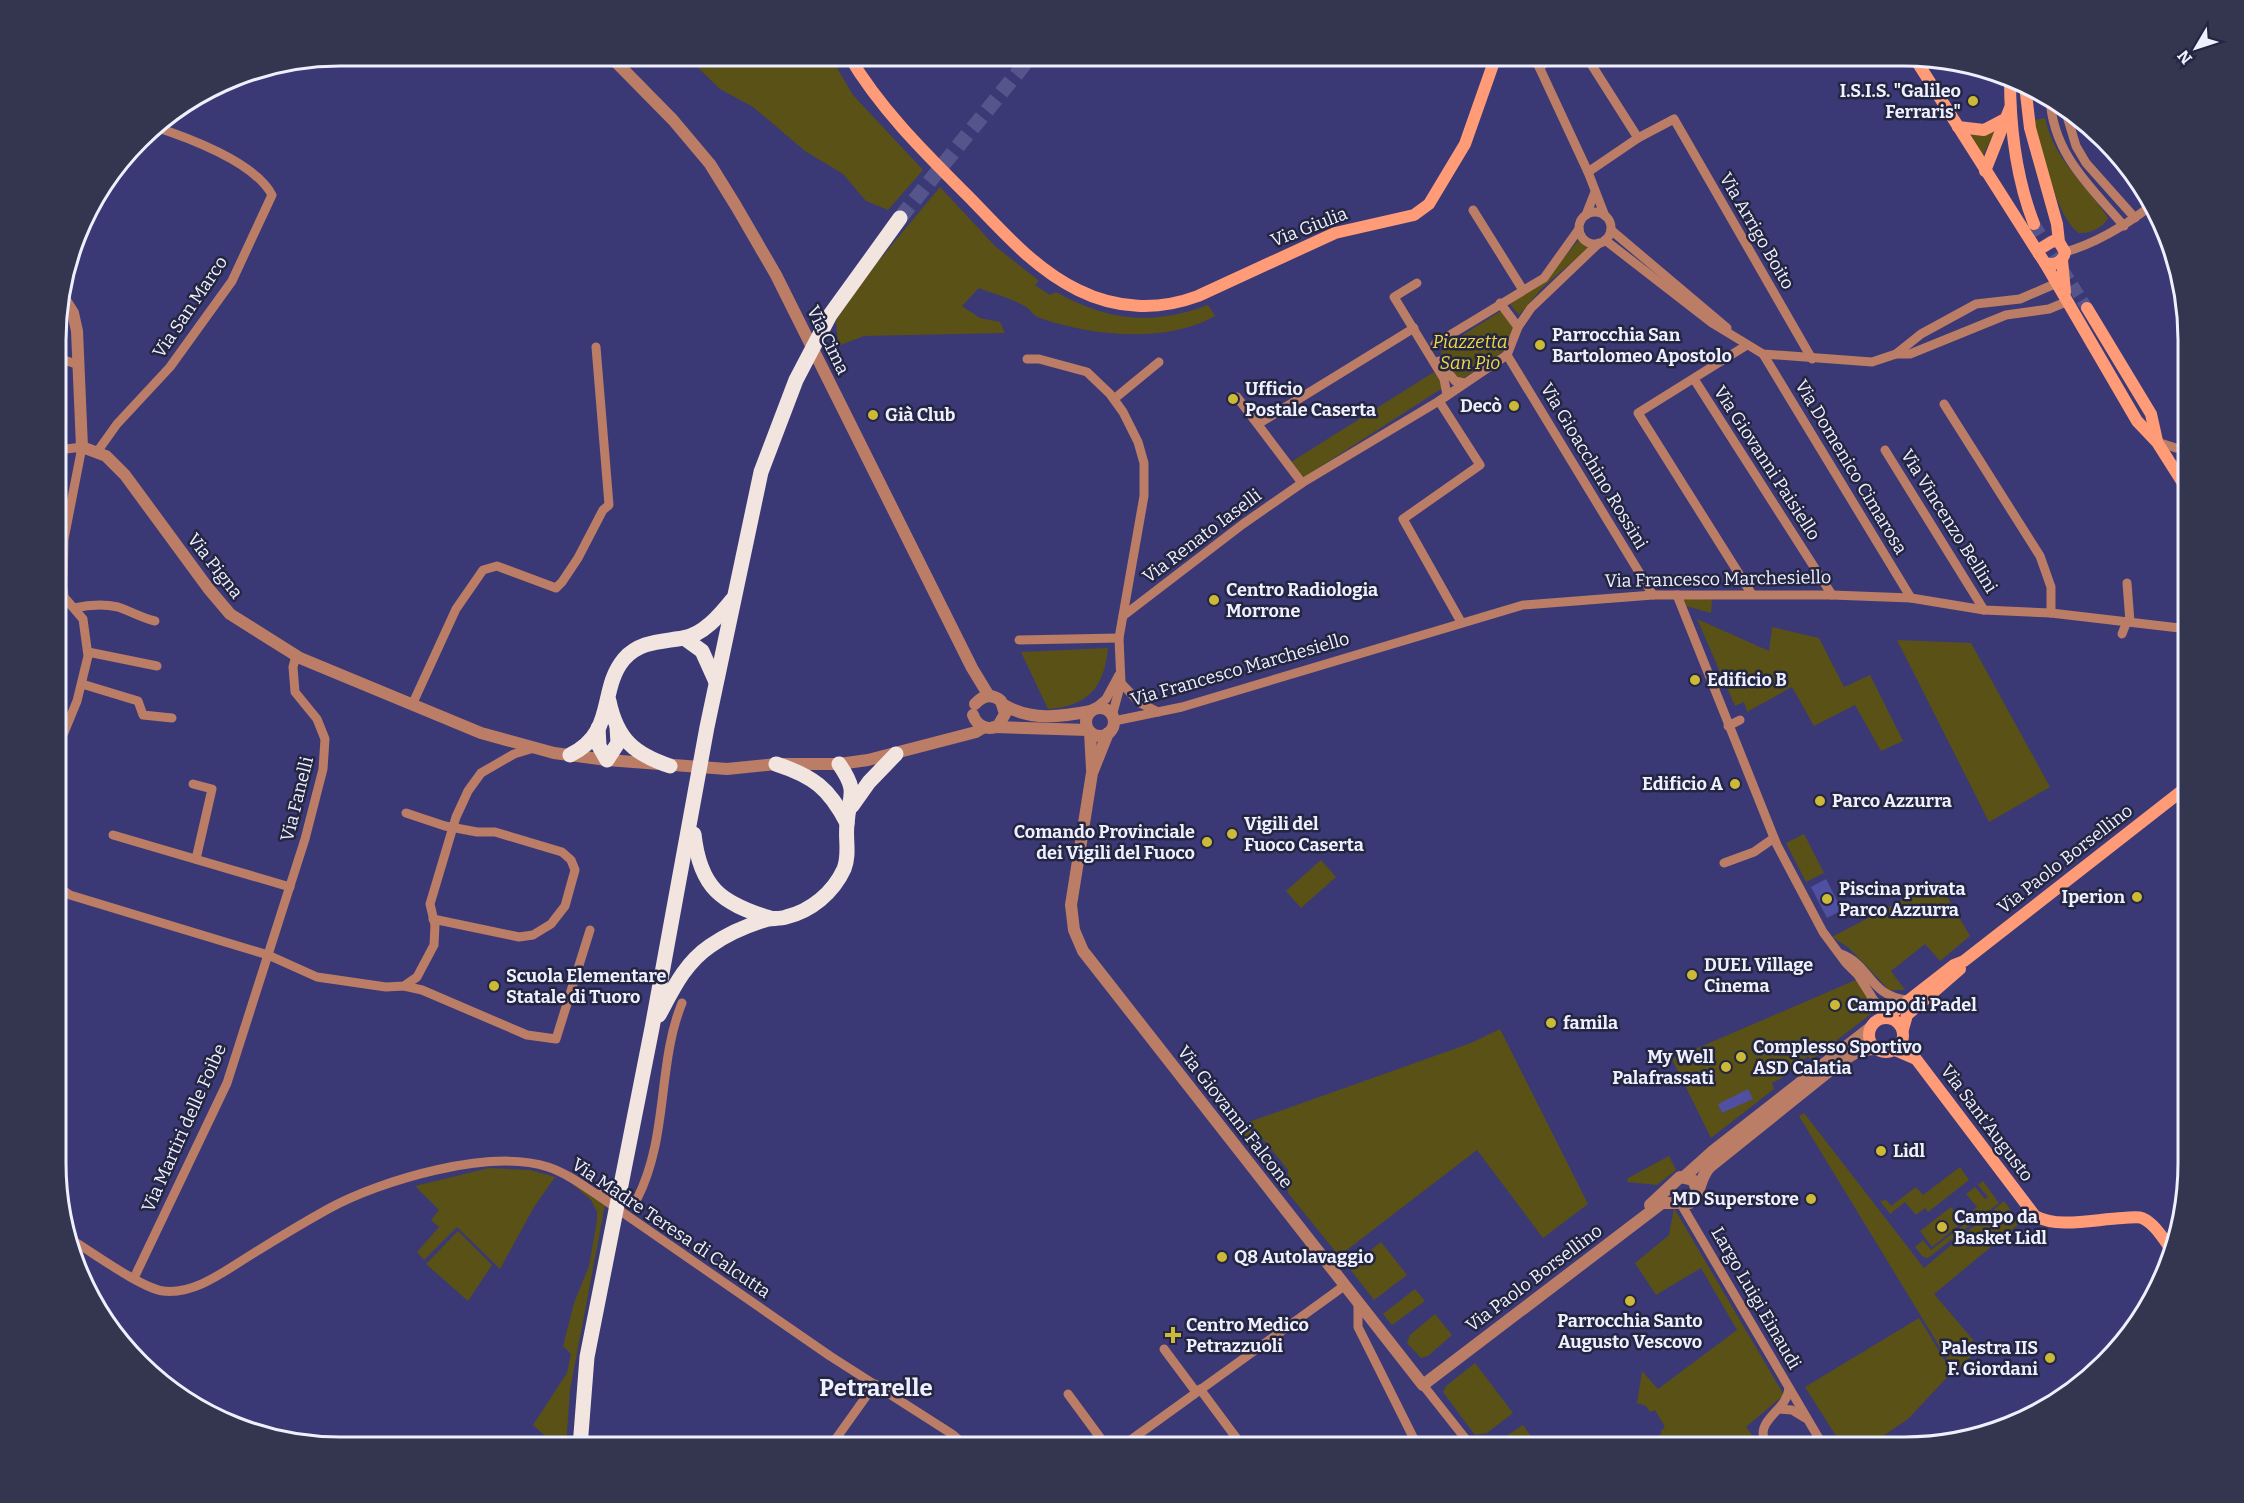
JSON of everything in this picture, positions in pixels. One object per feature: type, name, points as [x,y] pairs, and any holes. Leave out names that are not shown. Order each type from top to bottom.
[{"type":"highway","points":[[581,1437],[587,1357],[652,1028],[707,727],[761,472],[796,380],[830,315],[900,218]]},
{"type":"highway","points":[[570,755],[590,741],[598,728],[609,701],[611,686],[625,658],[640,646],[684,638],[696,633],[719,616],[734,597]]},
{"type":"highway","points":[[684,638],[702,651],[717,682]]},
{"type":"highway","points":[[609,701],[618,727],[631,746],[647,758],[670,766]]},
{"type":"highway","points":[[598,728],[599,746],[607,760],[618,743],[618,727]]},
{"type":"highway","points":[[652,1028],[681,973],[707,948],[739,930],[770,918],[798,913],[815,904],[831,889],[844,868],[848,846],[847,823],[852,806],[869,782],[896,754]]},
{"type":"highway","points":[[776,764],[810,778],[836,802]]},
{"type":"highway","points":[[839,764],[848,777],[852,806]]},
{"type":"highway","points":[[839,764],[832,785],[836,802],[847,823]]},
{"type":"highway","points":[[693,810],[697,860],[711,888],[730,904],[770,918]]},
{"type":"main road","name":"Via Giulia","points":[[855,66],[863,81],[909,135],[1026,255],[1078,290],[1101,299],[1125,304],[1160,306],[1198,296],[1335,233],[1414,215],[1429,204],[1465,144],[1492,66]]},
{"type":"main road","points":[[1920,67],[2042,258],[2137,421],[2157,442],[2178,475]]},
{"type":"main road","points":[[2010,87],[2010,108],[2019,171],[2026,204],[2034,224]]},
{"type":"main road","points":[[2026,95],[2030,128],[2062,251],[2066,302]]},
{"type":"main road","points":[[1985,171],[2001,134],[2003,120],[2010,108]]},
{"type":"main road","points":[[1958,127],[1984,130],[2003,120]]},
{"type":"main road","points":[[2042,258],[2045,244],[2062,251]]},
{"type":"main road","points":[[2042,258],[2050,265],[2062,251]]},
{"type":"main road","points":[[2087,308],[2151,414],[2157,442]]},
{"type":"main road","name":"Via Paolo Borsellino","points":[[1903,1029],[1907,1015],[1959,971],[1965,961],[2178,794]]},
{"type":"main road","name":"Via Paolo Borsellino","points":[[1886,1018],[1954,964],[1965,961]]},
{"type":"main road","points":[[1886,1018],[1896,1021],[1903,1029],[1902,1043],[1895,1050],[1888,1052],[1877,1050],[1870,1042],[1870,1028],[1876,1021],[1886,1018]]},
{"type":"main road","name":"Via Sant'Augusto","points":[[1895,1050],[1916,1059],[2035,1216],[2046,1222],[2058,1224],[2095,1219],[2141,1218],[2154,1227],[2166,1243]]},
{"type":"street","name":"Via Cima","points":[[620,66],[673,120],[710,164],[736,206],[776,275],[972,668],[989,696]]},
{"type":"street","points":[[1540,66],[1588,172],[1611,230],[1715,316],[1743,343]]},
{"type":"street","points":[[1588,172],[1638,138],[1592,66]]},
{"type":"street","points":[[2052,110],[2057,136],[2068,160],[2124,226]]},
{"type":"street","name":"Via Arrigo Boito","points":[[1638,138],[1674,119],[1812,359]]},
{"type":"street","points":[[2069,121],[2076,146],[2086,163],[2135,218]]},
{"type":"street","name":"Via San Marco","points":[[97,452],[112,430],[170,367],[232,281],[272,195],[266,184],[228,158],[164,130]]},
{"type":"street","points":[[1423,343],[1435,344],[1544,278],[1579,229],[1595,192]]},
{"type":"street","points":[[1473,210],[1523,290]]},
{"type":"street","points":[[2062,251],[2090,243],[2124,226],[2145,210]]},
{"type":"street","points":[[1586,215],[1596,212],[1605,216]]},
{"type":"street","points":[[1579,229],[1588,242],[1602,241],[1712,323],[1763,354],[1872,362],[1896,354],[1910,354],[2006,315],[2049,309],[2066,302]]},
{"type":"street","points":[[1507,355],[1518,327],[1531,308],[1611,230]]},
{"type":"street","points":[[1417,283],[1394,297],[1446,384],[1443,398],[1480,465],[1403,519],[1461,622]]},
{"type":"street","points":[[1896,354],[1921,334],[1976,304],[2020,299],[2057,283]]},
{"type":"street","points":[[1999,301],[2006,315]]},
{"type":"street","points":[[1500,303],[1518,327]]},
{"type":"street","points":[[66,529],[82,447],[79,365],[73,313],[68,305]]},
{"type":"street","points":[[1258,424],[1414,328]]},
{"type":"street","points":[[1743,343],[1694,379],[1638,413],[1751,593]]},
{"type":"street","points":[[1435,344],[1437,357],[1451,377],[1464,383]]},
{"type":"street","points":[[596,347],[609,505],[603,510],[574,565],[556,588],[497,566],[483,570],[456,609],[412,705],[481,733],[534,748],[607,760],[727,769],[776,764],[839,764],[896,754],[989,727],[1004,718],[1004,705]]},
{"type":"street","name":"Via Domenico Cimarosa","points":[[1763,354],[1911,598]]},
{"type":"street","name":"Via Renato Iaselli","points":[[1123,616],[1243,524],[1302,483],[1443,398],[1507,355]]},
{"type":"street","name":"Via Gioacchino Rossini","points":[[1507,355],[1653,595]]},
{"type":"street","points":[[974,709],[977,722],[989,727],[1069,727],[1089,731],[1097,736],[1108,733],[1120,679],[1119,638],[1144,496],[1144,463],[1138,442],[1114,399],[1087,372],[1039,359],[1027,359]]},
{"type":"street","points":[[66,361],[79,365]]},
{"type":"street","points":[[1114,399],[1159,362]]},
{"type":"street","name":"Via Giovanni Paisiello","points":[[1694,379],[1832,595]]},
{"type":"street","points":[[1237,397],[1302,483]]},
{"type":"street","points":[[1944,404],[2040,556],[2051,587],[2051,613]]},
{"type":"street","points":[[2157,442],[2178,448]]},
{"type":"street","points":[[66,449],[82,447]]},
{"type":"street","name":"Via Pigna","points":[[82,447],[105,456],[125,475],[208,588],[230,614],[296,656],[412,705]]},
{"type":"street","name":"Via Vincenzo Bellini","points":[[1885,450],[1984,610]]},
{"type":"street","points":[[2122,633],[2129,620],[2127,583]]},
{"type":"street","name":"Via Francesco Marchesiello","points":[[1113,718],[1182,707],[1461,622],[1523,606],[1653,595],[1751,593],[1832,595],[1911,598],[1984,610],[2129,620],[2178,627]]},
{"type":"street","points":[[1677,595],[1774,838],[1823,932],[1858,975],[1886,1018]]},
{"type":"street","points":[[66,599],[83,619],[88,652],[82,684],[66,726]]},
{"type":"street","points":[[74,608],[91,604],[120,607],[128,613],[155,621]]},
{"type":"street","points":[[1019,640],[1119,638]]},
{"type":"street","points":[[88,652],[157,666]]},
{"type":"street","name":"Via Fanelli","points":[[268,955],[305,839],[326,752],[322,727],[295,692],[292,667],[296,656]]},
{"type":"street","name":"Via Cima","points":[[972,668],[974,709]]},
{"type":"street","points":[[1120,679],[1140,703],[1158,712]]},
{"type":"street","points":[[1089,731],[1086,721],[1120,679]]},
{"type":"street","points":[[82,684],[138,701],[143,715],[172,718]]},
{"type":"street","points":[[953,738],[974,709],[989,696],[998,698],[1004,705],[1016,712],[1040,717],[1106,710],[1113,718]]},
{"type":"street","points":[[1728,726],[1740,720]]},
{"type":"street","name":"Via Giovanni Falcone","points":[[1089,731],[1092,773]]},
{"type":"street","name":"Via Giovanni Falcone","points":[[1108,733],[1092,773],[1071,905],[1074,930],[1083,951],[1464,1437]]},
{"type":"street","points":[[404,986],[417,978],[434,945],[430,904],[453,827],[468,791],[481,773],[514,754],[534,748]]},
{"type":"street","points":[[193,784],[212,789],[196,859]]},
{"type":"street","points":[[406,813],[453,827],[477,832],[495,832],[562,852],[571,860],[575,870],[574,881],[558,917],[533,934],[519,937],[433,919]]},
{"type":"street","points":[[113,835],[290,887]]},
{"type":"street","points":[[1724,862],[1754,852],[1774,838]]},
{"type":"street","points":[[66,892],[268,955],[320,977],[376,986],[404,986],[422,990],[527,1035],[556,1039],[590,930]]},
{"type":"street","points":[[1841,954],[1850,957],[1878,990],[1907,1000]]},
{"type":"street","name":"Via Martiri delle Foibe","points":[[134,1278],[227,1083],[268,955]]},
{"type":"street","points":[[596,1194],[629,1201],[638,1199],[658,1138],[667,1072],[682,1004]]},
{"type":"street","points":[[1870,1028],[1713,1151],[1684,1177],[1673,1183],[1670,1191],[1672,1201],[1690,1203],[1697,1194],[1706,1171],[1824,1075],[1860,1050],[1877,1050]]},
{"type":"street","name":"Via Madre Teresa di Calcutta","points":[[79,1244],[134,1278],[160,1291],[170,1292],[202,1284],[330,1208],[377,1188],[468,1164],[501,1160],[532,1163],[566,1175],[596,1194],[830,1356],[955,1437]]},
{"type":"street","points":[[1684,1177],[1696,1183],[1697,1194]]},
{"type":"street","name":"Largo Luigi Einaudi","points":[[1695,1225],[1697,1194]]},
{"type":"street","name":"Largo Luigi Einaudi","points":[[1672,1201],[1695,1225],[1723,1277],[1818,1437]]},
{"type":"street","name":"Via Paolo Borsellino","points":[[1420,1382],[1662,1203],[1672,1201]]},
{"type":"street","points":[[1135,1437],[1344,1286]]},
{"type":"street","points":[[1358,1303],[1358,1328],[1413,1437]]},
{"type":"street","points":[[1164,1349],[1235,1437]]},
{"type":"street","points":[[837,1437],[875,1384]]},
{"type":"street","points":[[1763,1437],[1764,1424],[1779,1409],[1788,1395],[1789,1388]]},
{"type":"street","points":[[1068,1394],[1100,1437]]},
{"type":"street","points":[[1779,1409],[1792,1410],[1809,1422]]},
{"type":"green space","points":[[696,66],[836,66],[853,95],[923,170],[888,210],[866,201],[843,174],[805,151],[753,107],[720,89]]},
{"type":"green space","points":[[2045,118],[2049,133],[2063,159],[2108,218],[2095,230],[2079,233],[2071,225],[2056,197],[2034,120]]},
{"type":"green space","points":[[1996,128],[1982,158],[1967,135],[1985,135]]},
{"type":"green space","points":[[940,187],[995,246],[1039,281],[1035,285],[1050,295],[1056,292],[1094,309],[1130,317],[1168,316],[1208,305],[1215,316],[1196,325],[1174,331],[1152,334],[1105,333],[1040,318],[1021,304],[979,288],[962,306],[980,318],[1000,322],[1005,333],[864,336],[838,346],[836,320],[875,265]]},
{"type":"green space","points":[[1580,238],[1590,247],[1543,287],[1519,315],[1510,304],[1546,280]]},
{"type":"green space","name":"Piazzetta San Pio","points":[[1501,311],[1513,327],[1504,351],[1462,379],[1452,374],[1441,357],[1442,348]]},
{"type":"green space","points":[[1434,372],[1444,387],[1303,478],[1291,462]]},
{"type":"green space","points":[[1680,597],[1712,600],[1711,613],[1682,605]]},
{"type":"green space","points":[[1697,619],[1769,651],[1772,627],[1819,638],[1844,687],[1870,675],[1903,741],[1881,751],[1855,705],[1814,726],[1792,687],[1747,712],[1744,702],[1735,706]]},
{"type":"green space","points":[[1897,640],[1971,643],[2050,787],[1989,822]]},
{"type":"green space","points":[[1108,648],[1103,674],[1092,692],[1074,704],[1048,709],[1021,652]]},
{"type":"green space","points":[[1804,834],[1824,873],[1806,882],[1786,843]]},
{"type":"green space","points":[[1321,860],[1336,877],[1301,908],[1286,891]]},
{"type":"green space","points":[[1938,881],[1970,936],[1940,961],[1925,944],[1891,971],[1905,990],[1889,990],[1849,948],[1832,937]]},
{"type":"green space","name":"Complesso Sportivo ASD Calatia","points":[[1858,979],[1876,1010],[1811,1060],[1808,1056],[1782,1078],[1772,1083],[1774,1089],[1711,1138],[1672,1059]]},
{"type":"green space","points":[[1500,1029],[1588,1204],[1543,1238],[1477,1150],[1339,1256],[1288,1193],[1288,1170],[1249,1122],[1471,1043]]},
{"type":"green space","points":[[1804,1113],[1924,1268],[2004,1201],[2020,1223],[1934,1294],[1980,1348],[1955,1372],[1799,1116]]},
{"type":"green space","points":[[1245,1123],[1283,1172],[1284,1188],[1237,1126]]},
{"type":"green space","points":[[1669,1156],[1676,1170],[1657,1185],[1627,1182],[1628,1178]]},
{"type":"green space","points":[[1960,1167],[1969,1180],[1928,1212],[1925,1208],[1916,1215],[1905,1202],[1890,1214],[1880,1201],[1886,1200],[1891,1206],[1916,1187],[1923,1195]]},
{"type":"green space","points":[[489,1168],[530,1170],[555,1177],[534,1207],[500,1269],[457,1227],[424,1260],[417,1252],[439,1227],[431,1220],[439,1210],[415,1186]]},
{"type":"green space","points":[[568,1180],[605,1205],[570,1390],[567,1437],[546,1437],[533,1425],[567,1373],[571,1354],[563,1346],[574,1303],[589,1266],[597,1220],[597,1212],[591,1200]]},
{"type":"green space","points":[[1983,1181],[1999,1203],[1928,1258],[1923,1257],[1915,1247],[1923,1240],[1931,1250],[1967,1222],[1964,1218],[1977,1207],[1966,1194],[1975,1187],[1985,1199],[1988,1197],[1978,1185]]},
{"type":"green space","name":"Campo da Basket Lidl","points":[[1951,1207],[1963,1222],[1932,1247],[1920,1231]]},
{"type":"green space","points":[[1674,1208],[1784,1395],[1746,1427],[1754,1437],[1656,1437],[1661,1434],[1665,1427],[1655,1410],[1650,1412],[1646,1406],[1637,1403],[1642,1371],[1658,1389],[1737,1330],[1701,1268],[1656,1295],[1635,1263],[1669,1235]]},
{"type":"green space","points":[[458,1231],[492,1265],[468,1301],[426,1264]]},
{"type":"green space","points":[[1381,1242],[1407,1275],[1374,1300],[1349,1268]]},
{"type":"green space","points":[[1415,1289],[1425,1301],[1392,1325],[1383,1314]]},
{"type":"green space","points":[[1435,1314],[1452,1335],[1428,1356],[1421,1358],[1407,1343],[1410,1335]]},
{"type":"green space","points":[[1919,1318],[1952,1372],[1908,1419],[1882,1437],[1837,1437],[1805,1387]]},
{"type":"green space","points":[[1475,1363],[1513,1413],[1487,1433],[1475,1435],[1443,1392],[1446,1386]]},
{"type":"green space","points":[[1523,1425],[1532,1437],[1505,1437]]},
{"type":"shaded area","name":"Piscina privata Parco Azzurra","points":[[1826,879],[1842,910],[1827,918],[1811,887]]},
{"type":"shaded area","points":[[1748,1089],[1753,1099],[1722,1113],[1718,1104]]},
{"type":"tunnel","points":[[900,218],[1023,66]]},
{"type":"tunnel","points":[[2034,224],[2087,308]]},
{"type":"place","name":"I.S.I.S. \"Galileo Ferraris\"","points":[[1973,101]]},
{"type":"place","name":"Parrocchia San Bartolomeo Apostolo","points":[[1540,345]]},
{"type":"place","name":"Ufficio Postale Caserta","points":[[1233,399]]},
{"type":"place","name":"Decò","points":[[1514,406]]},
{"type":"place","name":"Già Club","points":[[873,415]]},
{"type":"place","name":"Centro Radiologia Morrone","points":[[1214,600]]},
{"type":"place","name":"Edificio B","points":[[1695,680]]},
{"type":"place","name":"Edificio A","points":[[1735,784]]},
{"type":"place","name":"Parco Azzurra","points":[[1820,801]]},
{"type":"place","name":"Vigili del Fuoco Caserta","points":[[1232,834]]},
{"type":"place","name":"Comando Provinciale dei Vigili del Fuoco","points":[[1207,842]]},
{"type":"place","name":"Iperion","points":[[2137,897]]},
{"type":"place","name":"Piscina privata Parco Azzurra","points":[[1827,899]]},
{"type":"place","name":"DUEL Village Cinema","points":[[1692,975]]},
{"type":"place","name":"Scuola Elementare Statale di Tuoro","points":[[494,986]]},
{"type":"place","name":"Campo di Padel","points":[[1835,1005]]},
{"type":"place","name":"famila","points":[[1551,1023]]},
{"type":"place","name":"Complesso Sportivo ASD Calatia","points":[[1741,1057]]},
{"type":"place","name":"My Well Palafrassati","points":[[1726,1067]]},
{"type":"place","name":"Lidl","points":[[1881,1151]]},
{"type":"place","name":"MD Superstore","points":[[1811,1199]]},
{"type":"place","name":"Campo da Basket Lidl","points":[[1942,1227]]},
{"type":"place","name":"Q8 Autolavaggio","points":[[1222,1257]]},
{"type":"place","name":"Parrocchia Santo Augusto Vescovo","points":[[1630,1301]]},
{"type":"place","name":"Centro Medico Petrazzuoli","points":[[1173,1335]]},
{"type":"place","name":"Palestra IIS F. Giordani","points":[[2050,1358]]},
{"type":"district","name":"Petrarelle","points":[[876,1388]]}]
